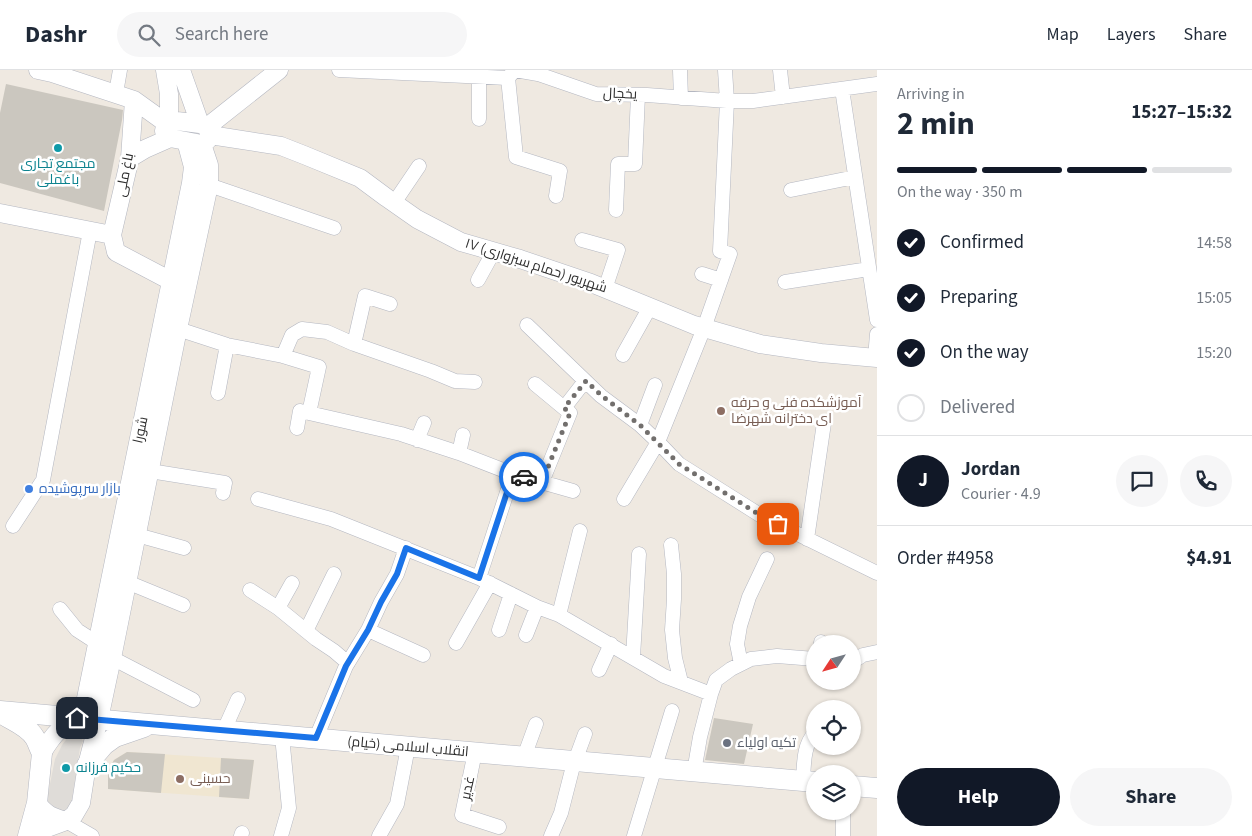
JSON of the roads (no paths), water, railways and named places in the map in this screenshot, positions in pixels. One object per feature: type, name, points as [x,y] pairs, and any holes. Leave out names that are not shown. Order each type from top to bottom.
[{"type":"main road","name":"انقلاب اسلامی (خیام)","points":[[0,712],[476,752],[524,757],[574,766],[655,768],[806,782]]},
{"type":"main road","points":[[0,712],[27,728],[35,738],[42,753],[37,803],[28,836]]},
{"type":"main road","points":[[87,765],[104,745],[115,737],[152,724]]},
{"type":"main road","points":[[861,787],[877,788]]},
{"type":"street","points":[[116,93],[120,70]]},
{"type":"street","points":[[165,70],[169,94],[189,131]]},
{"type":"street","points":[[181,70],[189,131]]},
{"type":"street","points":[[130,158],[145,149],[189,131],[279,70]]},
{"type":"street","name":"یخچال","points":[[339,70],[431,72],[508,78],[515,70],[539,72],[596,94],[727,101],[753,101],[877,84]]},
{"type":"street","points":[[680,70],[681,98]]},
{"type":"street","points":[[624,499],[658,442],[704,328],[730,254],[720,251],[727,101],[725,70]]},
{"type":"street","points":[[780,70],[784,97]]},
{"type":"street","points":[[47,71],[134,100],[189,131]]},
{"type":"street","points":[[479,77],[479,119]]},
{"type":"street","points":[[508,78],[516,157],[560,170],[556,196]]},
{"type":"street","points":[[842,89],[877,320]]},
{"type":"street","points":[[616,210],[618,164],[635,164],[638,95]]},
{"type":"street","name":"باغ ملی","points":[[112,235],[130,158],[134,100]]},
{"type":"street","name":"شورا","points":[[90,719],[112,658],[209,185],[208,165],[189,131]]},
{"type":"street","name":"شورا","points":[[90,719],[97,643],[191,183],[193,168],[189,131]]},
{"type":"street","name":"۱۷ شهریور (حمام سبزواری)","points":[[189,131],[281,146],[360,178],[417,219],[461,242],[591,283],[694,325],[760,344],[821,353],[876,358]]},
{"type":"street","points":[[394,203],[419,166]]},
{"type":"street","points":[[791,190],[855,177]]},
{"type":"street","points":[[209,185],[334,228]]},
{"type":"street","points":[[0,213],[112,235],[116,252],[171,281]]},
{"type":"street","points":[[13,526],[44,480],[90,231]]},
{"type":"street","points":[[582,240],[618,250],[606,289]]},
{"type":"street","points":[[478,280],[494,252]]},
{"type":"street","points":[[785,282],[869,269]]},
{"type":"street","points":[[702,274],[720,280]]},
{"type":"street","points":[[354,344],[365,296],[390,304]]},
{"type":"street","points":[[624,355],[650,307]]},
{"type":"street","points":[[527,325],[602,396],[640,425],[679,464],[763,517],[877,573]]},
{"type":"street","points":[[178,329],[227,345],[283,356],[318,367],[309,412]]},
{"type":"street","points":[[283,356],[292,335],[302,330],[328,332],[354,344],[455,381],[475,382]]},
{"type":"street","points":[[876,358],[877,334]]},
{"type":"street","points":[[218,393],[227,345]]},
{"type":"street","points":[[564,408],[586,381]]},
{"type":"street","points":[[536,384],[570,413],[542,482]]},
{"type":"street","points":[[640,425],[655,385]]},
{"type":"street","points":[[297,428],[300,411],[309,412],[401,434],[459,453],[513,474],[573,491]]},
{"type":"street","points":[[417,440],[424,423]]},
{"type":"street","points":[[807,539],[824,423]]},
{"type":"street","points":[[459,453],[463,435]]},
{"type":"street","points":[[150,471],[225,483],[223,493]]},
{"type":"street","points":[[456,643],[484,581],[513,474]]},
{"type":"street","points":[[258,499],[331,518],[484,581],[537,607],[559,615],[664,676],[711,694]]},
{"type":"street","points":[[559,615],[580,531]]},
{"type":"street","points":[[137,535],[184,548]]},
{"type":"street","points":[[671,545],[674,574],[672,630],[675,658],[681,682]]},
{"type":"street","points":[[316,738],[348,663],[368,630],[397,574],[406,548]]},
{"type":"street","points":[[633,657],[639,554]]},
{"type":"street","points":[[741,664],[736,644],[740,626],[750,597],[768,559]]},
{"type":"street","points":[[306,631],[334,574]]},
{"type":"street","points":[[127,582],[183,605]]},
{"type":"street","points":[[278,608],[292,583]]},
{"type":"street","points":[[250,590],[278,608],[316,640],[334,651],[348,663]]},
{"type":"street","points":[[499,630],[511,594]]},
{"type":"street","points":[[526,635],[537,607]]},
{"type":"street","points":[[60,609],[77,630],[97,643]]},
{"type":"street","points":[[368,630],[423,655]]},
{"type":"street","points":[[599,670],[611,644]]},
{"type":"street","points":[[861,656],[877,652]]},
{"type":"street","points":[[694,772],[700,737],[716,680],[731,669],[751,659],[777,656],[806,658]]},
{"type":"street","points":[[112,658],[193,700]]},
{"type":"street","points":[[224,730],[238,699]]},
{"type":"street","points":[[634,836],[672,711]]},
{"type":"street","points":[[34,836],[66,821],[74,815],[80,803],[85,783],[90,719],[70,721],[59,730],[42,753]]},
{"type":"street","points":[[524,757],[536,724]]},
{"type":"street","points":[[551,836],[561,813],[585,734]]},
{"type":"street","points":[[281,836],[289,808],[282,736]]},
{"type":"street","points":[[379,836],[397,804],[408,747]]},
{"type":"street","name":"غدیر","points":[[476,752],[462,815],[499,827]]},
{"type":"street","points":[[37,803],[51,817],[66,821],[92,836]]},
{"type":"street","points":[[843,820],[843,836]]},
{"type":"place","name":"مجتمع تجاری باغملی","points":[[58,148]]},
{"type":"place","name":"آموزشکده فنی و حرفه ای دخترانه شهرضا","points":[[721,411]]},
{"type":"place","name":"بازار سرپوشیده","points":[[29,489]]},
{"type":"place","name":"تکیه اولیاء","points":[[727,743]]},
{"type":"place","name":"حکیم فرزانه","points":[[66,768]]},
{"type":"place","name":"حسینی","points":[[180,779]]}]
